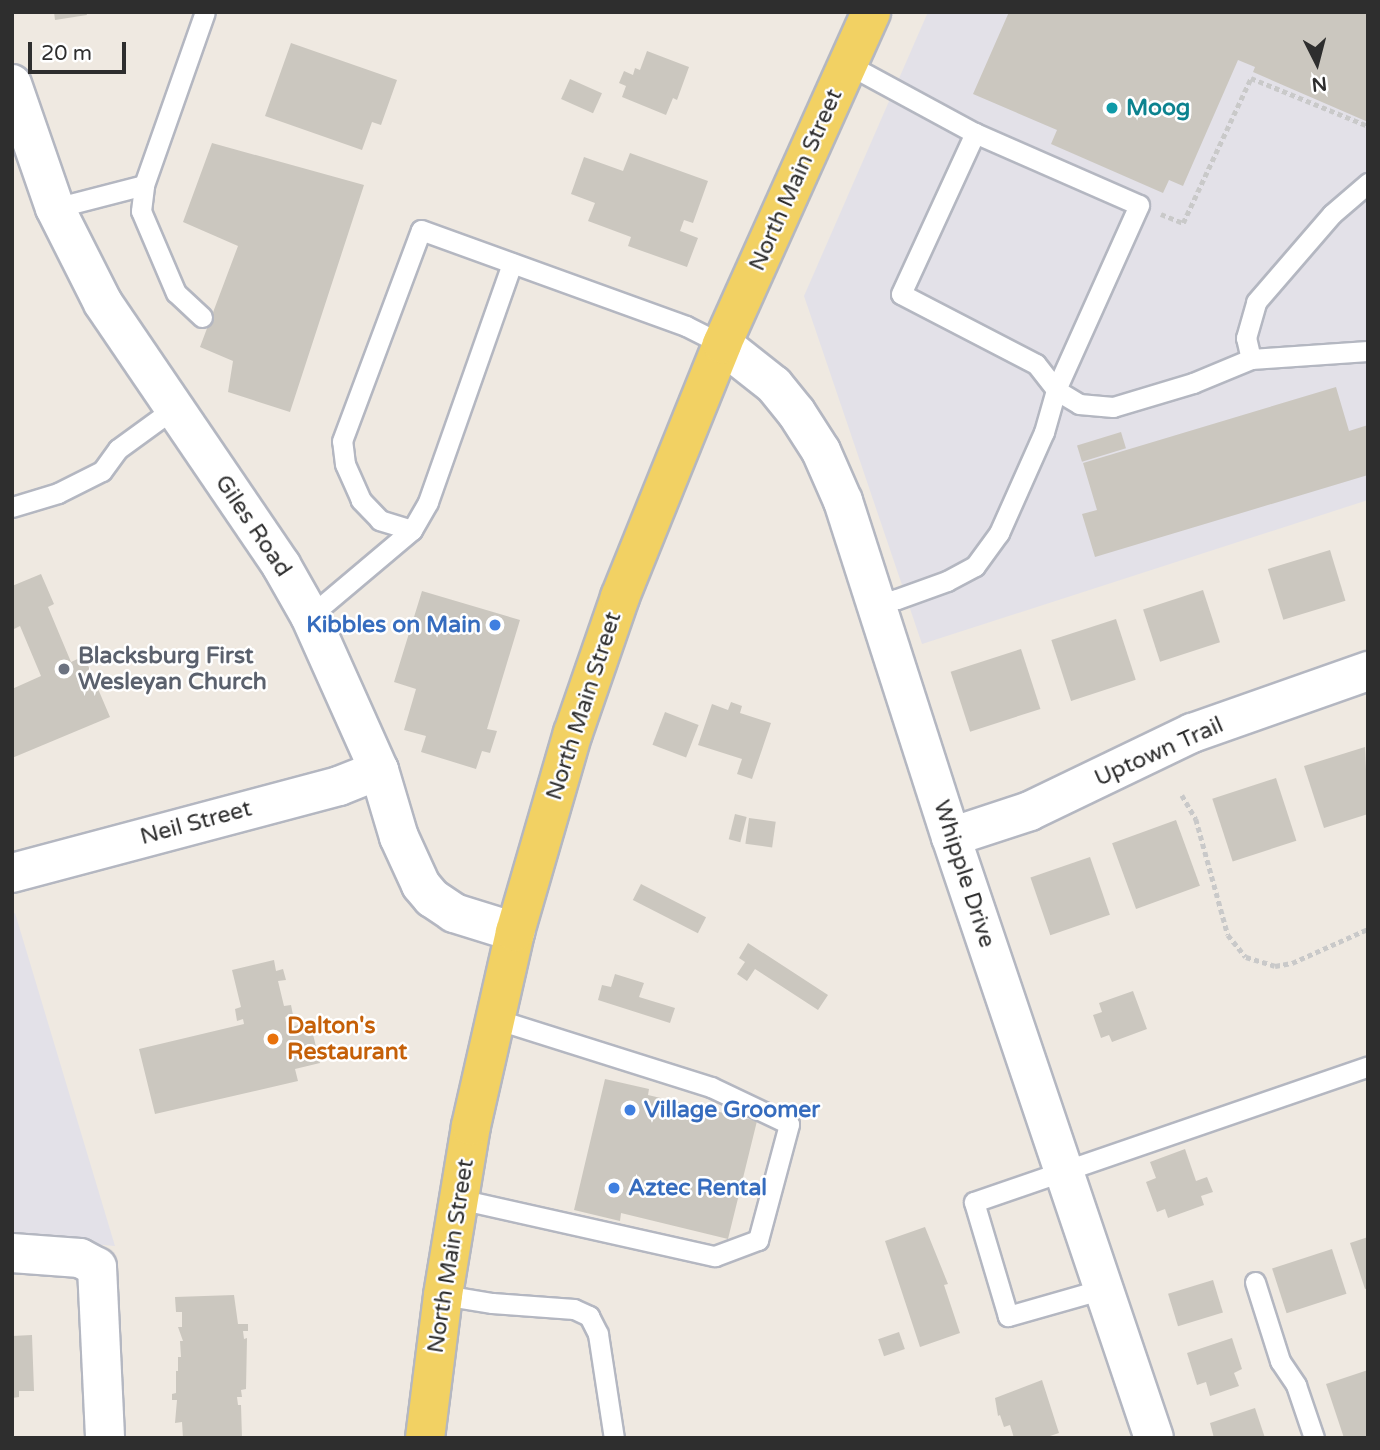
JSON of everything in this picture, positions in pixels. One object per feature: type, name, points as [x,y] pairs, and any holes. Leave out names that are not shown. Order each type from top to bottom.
[{"type":"main road","name":"North Main Street","points":[[425,1438],[443,1295],[471,1126],[515,932],[598,654],[722,344],[872,12]]},
{"type":"street","name":"Giles Road","points":[[12,84],[55,208],[103,303],[281,565],[310,616],[379,770],[409,862],[426,892],[454,913],[515,932]]},
{"type":"street","name":"Whipple Drive","points":[[722,344],[774,385],[821,451],[843,501],[951,837],[1154,1438]]},
{"type":"street","name":"Uptown Trail","points":[[951,837],[1030,811],[1192,733],[1368,671]]},
{"type":"street","name":"Neil Street","points":[[12,873],[340,786],[379,770]]},
{"type":"street","points":[[12,1253],[80,1258],[97,1267],[105,1438]]},
{"type":"lane","points":[[202,317],[176,293],[141,211],[144,185],[205,12]]},
{"type":"lane","points":[[849,65],[975,132],[1139,205],[1056,390],[1044,432],[999,533],[975,566],[935,586],[874,604]]},
{"type":"lane","points":[[975,132],[901,294],[1035,363],[1056,390],[1079,404],[1113,407],[1193,383],[1251,359],[1368,351]]},
{"type":"lane","points":[[1251,359],[1246,338],[1256,302],[1332,215],[1368,183]]},
{"type":"lane","points":[[55,208],[144,185]]},
{"type":"lane","points":[[412,530],[380,520],[362,500],[345,464],[342,441],[421,230],[686,326],[722,344]]},
{"type":"lane","points":[[310,616],[412,530],[428,502],[512,263]]},
{"type":"lane","points":[[12,507],[58,493],[102,471],[118,449],[173,409]]},
{"type":"lane","points":[[459,1199],[715,1256],[758,1240],[789,1124],[711,1087],[495,1019]]},
{"type":"lane","points":[[1103,1289],[1008,1316],[974,1202],[1368,1066]]},
{"type":"lane","points":[[1255,1282],[1280,1361],[1296,1385],[1314,1438]]},
{"type":"lane","points":[[443,1295],[492,1303],[575,1309],[589,1316],[598,1334],[614,1438]]},
{"type":"path","points":[[1183,223],[1251,78],[1368,126]]},
{"type":"path","points":[[1182,795],[1196,819],[1227,935],[1246,957],[1275,967],[1292,963],[1368,929]]},
{"type":"shaded area","points":[[928,12],[1368,12],[1368,500],[922,644],[804,296]]},
{"type":"shaded area","points":[[15,913],[115,1246],[12,1238],[12,914]]},
{"type":"building","points":[[54,12],[86,12],[87,15],[55,20]]},
{"type":"building","name":"Moog","points":[[1009,12],[1368,12],[1368,122],[1253,72],[1255,67],[1238,60],[1183,186],[1169,180],[1163,193],[1051,144],[1057,130],[973,94]]},
{"type":"building","points":[[291,43],[397,80],[381,125],[372,122],[362,150],[265,116]]},
{"type":"building","points":[[647,51],[689,67],[677,100],[673,98],[666,115],[622,97],[626,86],[619,83],[624,71],[633,75],[635,68],[640,70]]},
{"type":"building","points":[[570,79],[602,93],[593,113],[561,99]]},
{"type":"building","points":[[212,143],[364,185],[290,412],[228,392],[233,361],[200,347],[238,246],[183,222]]},
{"type":"building","points":[[630,153],[708,181],[693,223],[684,220],[680,231],[698,238],[687,267],[628,246],[631,237],[588,221],[595,203],[571,194],[584,157],[623,171]]},
{"type":"building","points":[[1336,387],[1349,431],[1368,425],[1368,475],[1095,557],[1082,514],[1097,510],[1083,463]]},
{"type":"building","points":[[1121,432],[1126,448],[1082,462],[1077,445]]},
{"type":"building","points":[[1330,550],[1345,601],[1283,620],[1268,569]]},
{"type":"building","name":"Blacksburg First Wesleyan Church","points":[[41,574],[54,604],[48,607],[71,662],[84,656],[110,717],[12,758],[12,689],[41,676],[20,626],[12,630],[12,586]]},
{"type":"building","points":[[1203,590],[1220,642],[1160,662],[1143,609]]},
{"type":"building","points":[[422,591],[520,620],[487,729],[497,731],[490,753],[482,751],[476,769],[421,752],[426,736],[404,730],[416,689],[394,682]]},
{"type":"building","points":[[1116,619],[1136,680],[1071,701],[1051,640]]},
{"type":"building","points":[[1021,649],[1040,709],[970,732],[951,672]]},
{"type":"building","points":[[731,702],[742,706],[740,713],[771,723],[752,779],[737,774],[742,759],[698,745],[712,704],[728,710]]},
{"type":"building","points":[[665,712],[699,725],[686,758],[652,745]]},
{"type":"building","points":[[1365,747],[1368,814],[1324,828],[1304,766]]},
{"type":"building","points":[[1276,778],[1296,841],[1233,861],[1212,799]]},
{"type":"building","points":[[735,814],[747,817],[740,842],[729,839]]},
{"type":"building","points":[[749,818],[776,822],[772,848],[745,844]]},
{"type":"building","points":[[1176,820],[1200,886],[1136,909],[1112,843]]},
{"type":"building","points":[[1090,857],[1110,915],[1050,935],[1030,878]]},
{"type":"building","points":[[641,884],[706,917],[698,933],[633,900]]},
{"type":"building","points":[[748,943],[828,995],[818,1010],[755,969],[747,981],[737,974],[745,962],[739,958]]},
{"type":"building","points":[[274,960],[276,971],[283,969],[286,980],[278,981],[284,1006],[291,1005],[293,1015],[285,1017],[287,1028],[310,1022],[320,1063],[295,1069],[298,1081],[155,1114],[139,1049],[244,1024],[243,1019],[237,1021],[235,1009],[241,1007],[232,970]]},
{"type":"building","points":[[615,974],[644,983],[639,997],[675,1008],[670,1023],[598,1000],[602,985],[611,987]]},
{"type":"building","points":[[1133,991],[1147,1029],[1112,1042],[1109,1035],[1101,1038],[1093,1015],[1102,1012],[1099,1003]]},
{"type":"building","points":[[605,1079],[649,1089],[648,1095],[757,1121],[728,1239],[621,1213],[620,1221],[574,1210]]},
{"type":"building","points":[[1185,1149],[1196,1181],[1207,1177],[1213,1192],[1201,1196],[1204,1205],[1168,1218],[1165,1209],[1157,1212],[1146,1182],[1156,1178],[1150,1162]]},
{"type":"building","points":[[925,1227],[948,1284],[944,1285],[960,1333],[920,1347],[885,1241]]},
{"type":"building","points":[[1368,1237],[1368,1288],[1365,1289],[1350,1243]]},
{"type":"building","points":[[1332,1249],[1347,1294],[1287,1313],[1272,1268]]},
{"type":"building","points":[[1213,1280],[1223,1313],[1178,1326],[1168,1294]]},
{"type":"building","points":[[234,1295],[238,1324],[248,1324],[248,1331],[243,1331],[244,1339],[247,1338],[246,1389],[241,1390],[242,1397],[237,1397],[238,1405],[241,1405],[242,1438],[183,1438],[182,1422],[175,1423],[177,1400],[172,1400],[172,1394],[176,1393],[178,1357],[181,1357],[180,1341],[183,1341],[178,1327],[182,1327],[182,1312],[176,1312],[175,1297]]},
{"type":"building","points":[[899,1332],[905,1349],[884,1356],[878,1339]]},
{"type":"building","points":[[32,1335],[34,1391],[19,1391],[19,1397],[12,1398],[12,1336]]},
{"type":"building","points":[[1232,1338],[1242,1369],[1234,1373],[1239,1386],[1210,1396],[1206,1382],[1197,1385],[1187,1353]]},
{"type":"building","points":[[1368,1370],[1368,1436],[1344,1438],[1326,1384]]},
{"type":"building","points":[[1042,1380],[1059,1433],[1044,1438],[1014,1438],[1010,1425],[1004,1427],[1000,1415],[998,1416],[995,1398]]},
{"type":"building","points":[[1255,1408],[1265,1438],[1214,1438],[1210,1423]]},
{"type":"place","name":"Moog","points":[[1112,108]]},
{"type":"place","name":"Kibbles on Main","points":[[495,625]]},
{"type":"place","name":"Blacksburg First Wesleyan Church","points":[[64,669]]},
{"type":"place","name":"Dalton's Restaurant","points":[[273,1039]]},
{"type":"place","name":"Village Groomer","points":[[630,1110]]},
{"type":"place","name":"Aztec Rental","points":[[614,1188]]}]
